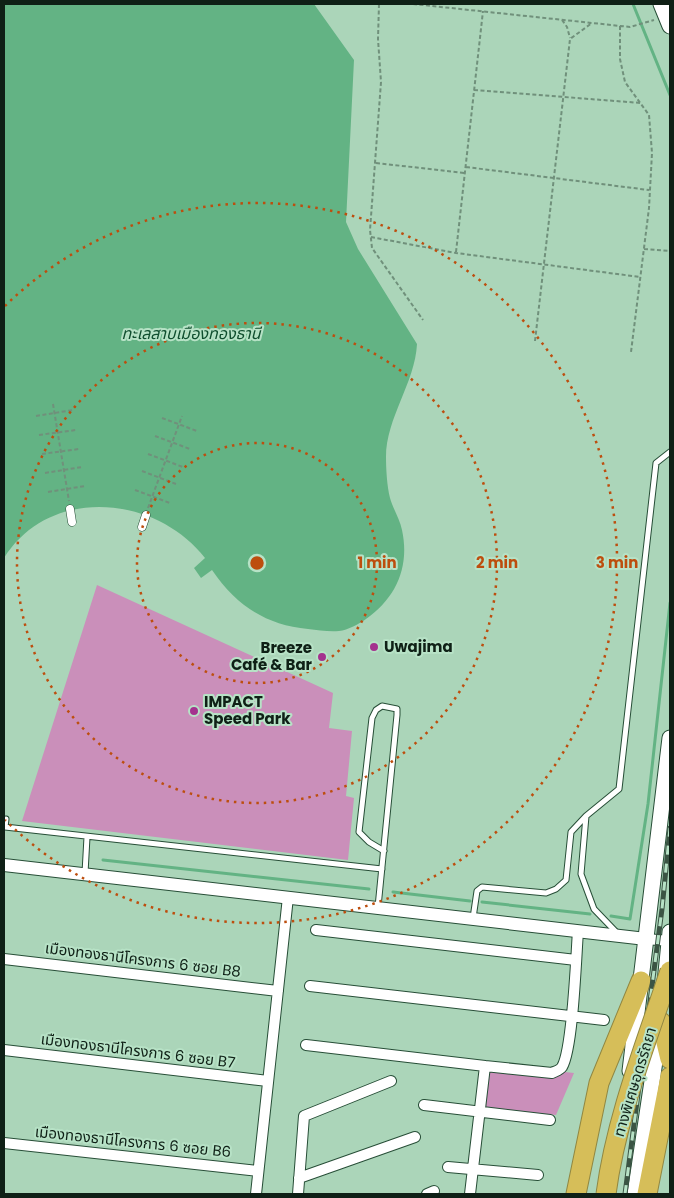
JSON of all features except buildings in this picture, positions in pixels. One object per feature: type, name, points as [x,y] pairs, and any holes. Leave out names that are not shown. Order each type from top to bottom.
[{"type":"highway","name":"ทางพิเศษอุดรรัถยา","points":[[604,1194],[610,1165],[640,1061],[670,970]]},
{"type":"highway","points":[[576,1194],[599,1083],[641,981]]},
{"type":"highway","points":[[661,1022],[670,1059]]},
{"type":"highway","points":[[646,1194],[670,1077]]},
{"type":"main road","points":[[614,1194],[670,738]]},
{"type":"main road","points":[[635,1194],[661,1022],[670,939]]},
{"type":"street","points":[[70,509],[72,522]]},
{"type":"street","points":[[142,527],[146,515]]},
{"type":"street","points":[[4,865],[646,939],[670,939]]},
{"type":"street","points":[[256,1194],[288,897]]},
{"type":"street","points":[[316,930],[576,960]]},
{"type":"street","points":[[306,1045],[552,1073],[561,1069],[565,1061],[572,1015],[578,931]]},
{"type":"street","name":"เมืองทองธานีโครงการ 6 ซอย B8","points":[[4,959],[278,991]]},
{"type":"street","points":[[310,986],[604,1020]]},
{"type":"street","name":"เมืองทองธานีโครงการ 6 ซอย B7","points":[[4,1050],[268,1082]]},
{"type":"street","points":[[470,1194],[478,1112],[485,1066]]},
{"type":"street","points":[[298,1194],[304,1116],[391,1081]]},
{"type":"street","points":[[424,1105],[550,1120]]},
{"type":"street","points":[[299,1178],[415,1137]]},
{"type":"street","name":"เมืองทองธานีโครงการ 6 ซอย B6","points":[[4,1142],[258,1171]]},
{"type":"street","points":[[448,1168],[538,1174]]},
{"type":"lane","points":[[473,919],[477,892],[482,887],[546,893],[556,889],[566,880],[571,832],[586,816],[619,788],[656,464],[670,452]]},
{"type":"lane","points":[[378,908],[384,850],[398,714],[397,709],[382,706],[376,710],[372,718],[359,832],[369,842],[384,850]]},
{"type":"lane","points":[[586,816],[581,874],[594,908],[620,936]]},
{"type":"lane","points":[[6,819],[5,827],[382,869]]},
{"type":"lane","points":[[85,874],[87,837]]},
{"type":"path","points":[[379,4],[378,38],[381,82],[371,237],[372,248],[423,320]]},
{"type":"path","points":[[413,4],[630,27],[666,15]]},
{"type":"path","points":[[456,253],[483,11]]},
{"type":"path","points":[[535,341],[570,39],[568,27],[562,20]]},
{"type":"path","points":[[570,39],[592,23]]},
{"type":"path","points":[[620,26],[620,59],[625,82],[649,115],[652,153],[644,249],[631,352]]},
{"type":"path","points":[[474,90],[641,103]]},
{"type":"path","points":[[376,163],[465,174]]},
{"type":"path","points":[[466,167],[650,190]]},
{"type":"path","points":[[371,237],[456,253],[544,263],[640,278]]},
{"type":"path","points":[[644,249],[670,251]]},
{"type":"path","points":[[53,404],[70,509]]},
{"type":"path","points":[[36,416],[73,410]]},
{"type":"path","points":[[146,515],[182,416]]},
{"type":"path","points":[[162,418],[197,431]]},
{"type":"path","points":[[39,435],[76,430]]},
{"type":"path","points":[[155,436],[190,449]]},
{"type":"path","points":[[42,454],[79,449]]},
{"type":"path","points":[[148,454],[183,467]]},
{"type":"path","points":[[45,473],[82,467]]},
{"type":"path","points":[[142,472],[176,484]]},
{"type":"path","points":[[48,492],[84,486]]},
{"type":"path","points":[[135,490],[170,503]]},
{"type":"shaded area","name":"IMPACT Speed Park","points":[[97,585],[333,693],[329,728],[352,731],[346,796],[354,798],[348,860],[22,821]]},
{"type":"shaded area","points":[[491,1064],[574,1073],[556,1115],[485,1108]]},
{"type":"water","name":"ทะเลสาบเมืองทองธานี","points":[[4,4],[314,4],[354,60],[346,222],[358,249],[417,344],[411,373],[391,428],[386,457],[389,493],[401,526],[404,544],[402,569],[393,591],[376,611],[360,623],[342,630],[327,631],[293,627],[265,618],[242,603],[212,570],[201,578],[194,568],[205,558],[184,537],[159,521],[132,511],[103,507],[75,509],[48,518],[24,534],[4,558]]},
{"type":"waterway","points":[[633,4],[670,95]]},
{"type":"waterway","points":[[611,916],[630,919],[648,804],[670,603]]},
{"type":"waterway","points":[[103,860],[369,889]]},
{"type":"waterway","points":[[393,892],[470,901]]},
{"type":"waterway","points":[[482,902],[590,914]]},
{"type":"railway","points":[[625,1194],[662,909],[670,828]]},
{"type":"place","name":"Uwajima","points":[[374,647]]},
{"type":"place","name":"Breeze Café & Bar","points":[[322,657]]},
{"type":"place","name":"IMPACT Speed Park","points":[[194,711]]}]
